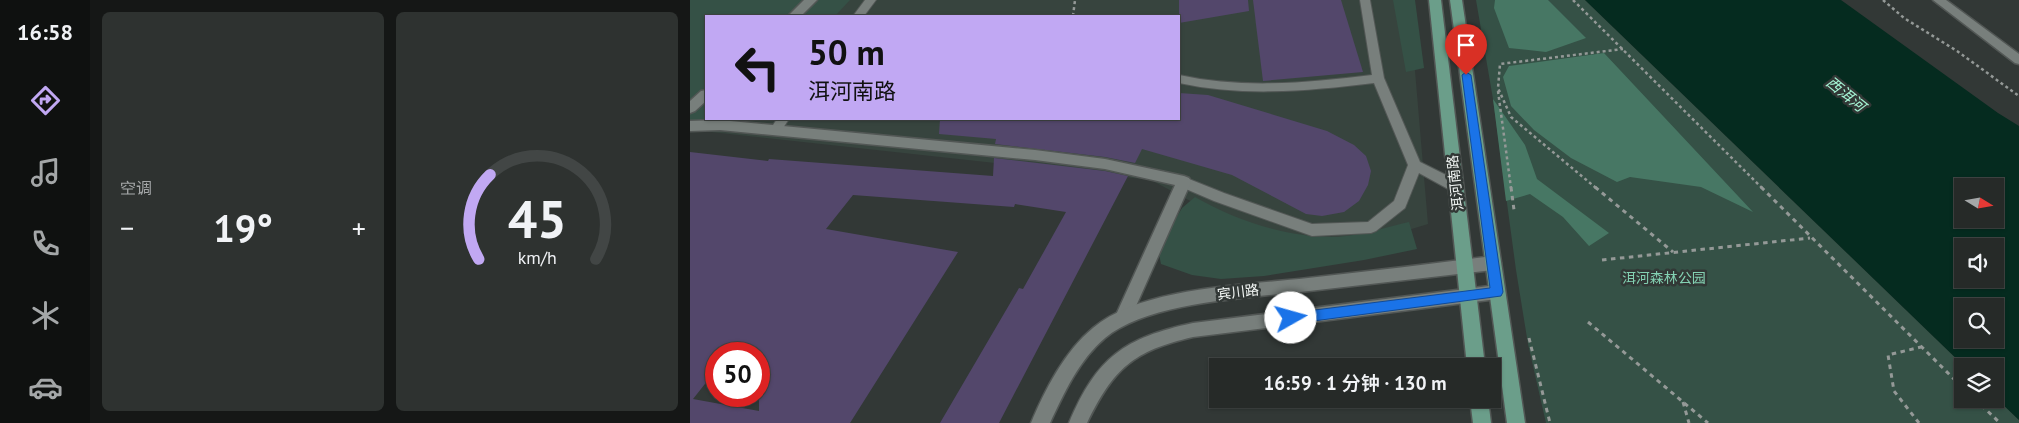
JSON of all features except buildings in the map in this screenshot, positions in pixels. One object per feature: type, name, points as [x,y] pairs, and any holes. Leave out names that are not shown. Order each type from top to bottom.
[{"type":"main road","name":"洱河南路","points":[[1434,0],[1475,358]]},
{"type":"main road","name":"洱河南路","points":[[1456,0],[1516,423]]},
{"type":"main road","points":[[1481,408],[1482,423]]},
{"type":"street","points":[[795,15],[811,0]]},
{"type":"street","points":[[1939,0],[2019,60]]},
{"type":"street","points":[[690,108],[705,95]]},
{"type":"street","points":[[690,126],[720,125],[1035,155],[1105,164],[1184,182],[1123,317]]},
{"type":"street","name":"宾川路","points":[[1040,423],[1060,382],[1076,355],[1101,330],[1123,317],[1157,305],[1200,297],[1493,263]]},
{"type":"street","points":[[1078,423],[1094,388],[1110,367],[1134,349],[1160,338],[1193,330],[1497,292]]},
{"type":"lane","points":[[859,15],[870,0]]},
{"type":"lane","points":[[1365,0],[1378,78],[1415,165],[1455,186]]},
{"type":"lane","points":[[1180,79],[1220,86],[1254,88],[1337,84],[1378,78]]},
{"type":"lane","points":[[775,131],[782,120]]},
{"type":"lane","points":[[1184,182],[1219,197],[1312,230],[1371,227],[1400,204],[1415,165]]},
{"type":"path","points":[[1073,15],[1076,0]]},
{"type":"path","points":[[1573,0],[1954,379]]},
{"type":"path","points":[[1883,0],[1904,18],[1958,51],[2019,96]]},
{"type":"path","points":[[1514,210],[1498,88],[1500,64],[1624,49]]},
{"type":"path","points":[[1498,88],[1511,117],[1673,252]]},
{"type":"path","points":[[1602,260],[1811,238]]},
{"type":"path","points":[[1588,322],[1708,423]]},
{"type":"path","points":[[1529,338],[1550,423]]},
{"type":"path","points":[[1920,423],[1894,391],[1888,355],[1921,347]]},
{"type":"path","points":[[1682,400],[1689,423]]},
{"type":"path","points":[[1984,408],[2000,423]]},
{"type":"shaded area","points":[[832,0],[1409,0],[1428,224],[1369,242],[1269,243],[1151,180],[702,131],[714,120],[1180,120],[1180,15],[818,15]]},
{"type":"shaded area","points":[[1495,0],[1548,0],[1586,38],[1546,52],[1509,48],[1494,8]]},
{"type":"shaded area","points":[[1604,53],[1753,212],[1701,187],[1630,177],[1617,182],[1571,158],[1534,130],[1511,106],[1503,77],[1509,66]]},
{"type":"shaded area","points":[[1493,99],[1525,145],[1537,179],[1609,233],[1589,246],[1563,217],[1530,194],[1506,201]]},
{"type":"green space","points":[[690,0],[850,0],[836,15],[705,15],[705,120],[734,120],[690,128]]},
{"type":"green space","points":[[1393,0],[1415,0],[1424,68],[1406,72]]},
{"type":"green space","name":"洱河森林公园","points":[[1476,0],[1585,0],[1956,358],[1954,358],[1954,408],[2004,408],[2004,406],[2019,420],[2019,423],[1546,423],[1528,344],[1493,99]]},
{"type":"green space","points":[[1195,197],[1245,220],[1280,231],[1298,234],[1334,237],[1409,222],[1417,249],[1364,260],[1264,276],[1221,279],[1192,275],[1161,264],[1158,249],[1182,208]]},
{"type":"water","name":"西洱河","points":[[1585,0],[1841,0],[1998,113],[2019,126],[2019,420],[2004,406],[2004,358],[1956,358]]},
{"type":"route","points":[[1291,318],[1497,292],[1466,75]]}]
